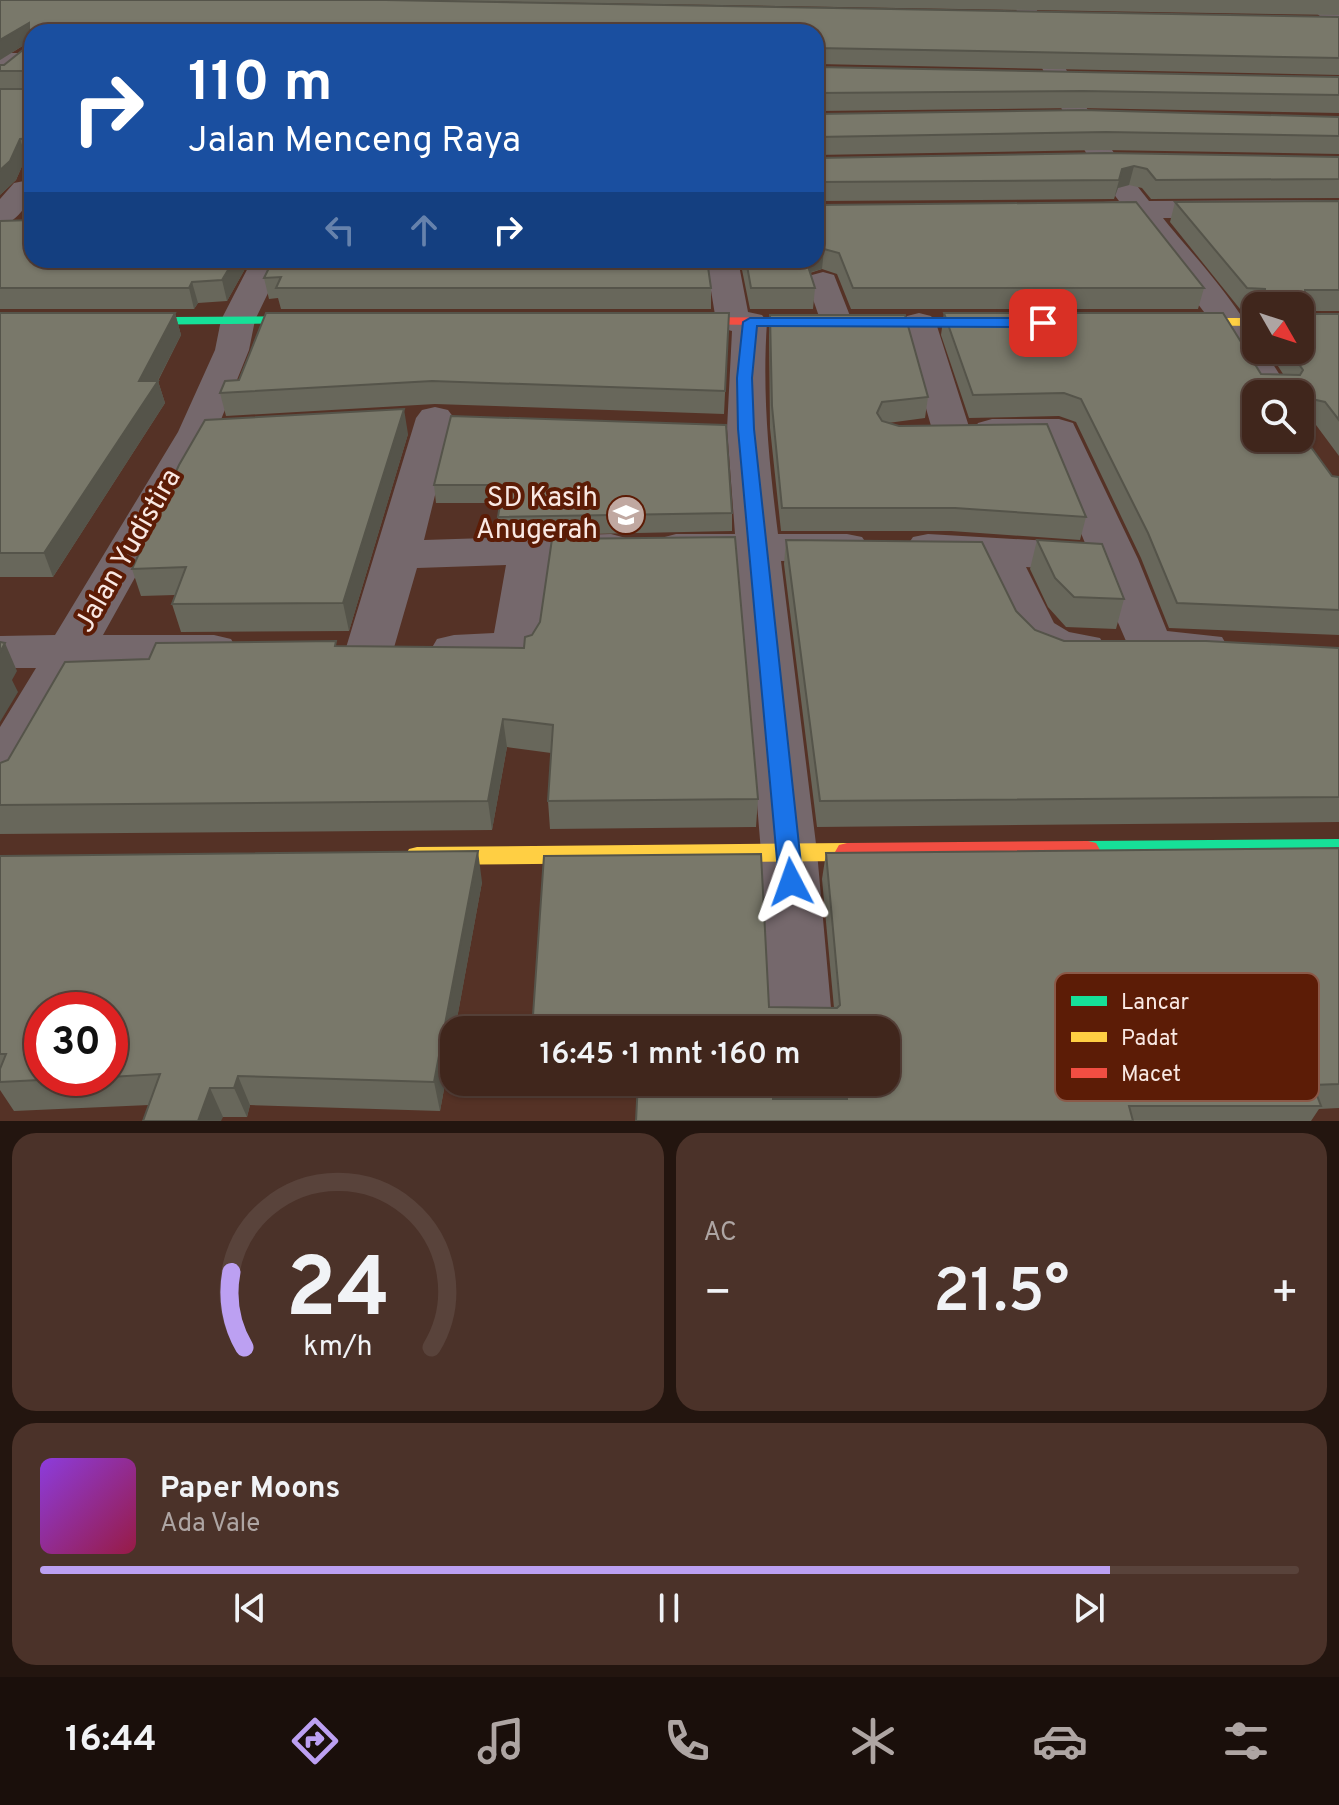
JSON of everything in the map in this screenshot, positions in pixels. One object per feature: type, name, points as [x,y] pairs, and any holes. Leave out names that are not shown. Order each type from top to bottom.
[{"type":"street","points":[[1286,1],[1339,1]]},
{"type":"street","points":[[1312,1],[1339,24]]},
{"type":"street","points":[[1028,10],[1059,81],[1102,161],[1242,321]]},
{"type":"street","points":[[1002,20],[1028,10],[1062,21]]},
{"type":"street","points":[[1310,24],[1339,24]]},
{"type":"street","points":[[1013,47],[1075,48]]},
{"type":"street","points":[[1029,80],[1090,81]]},
{"type":"street","points":[[1051,118],[1111,119]]},
{"type":"street","points":[[1072,161],[1132,162]]},
{"type":"street","points":[[0,217],[24,189]]},
{"type":"street","points":[[1053,211],[1339,209]]},
{"type":"street","name":"Jalan Yudistira","points":[[0,773],[71,651],[213,431],[238,320],[264,268]]},
{"type":"street","points":[[725,268],[742,322],[745,378],[731,429],[758,548],[789,852],[800,1016]]},
{"type":"street","points":[[823,282],[835,321]]},
{"type":"street","points":[[0,322],[334,320]]},
{"type":"street","points":[[653,321],[1027,323]]},
{"type":"street","points":[[1152,322],[1242,322]]},
{"type":"street","points":[[919,323],[936,433],[1059,431],[1116,559],[1150,646]]},
{"type":"street","points":[[369,651],[399,555],[435,419]]},
{"type":"street","points":[[399,555],[531,549],[951,547],[1116,559]]},
{"type":"street","points":[[322,651],[515,649],[531,549]]},
{"type":"street","points":[[997,552],[1032,628],[1048,643],[1079,650],[1150,646],[1246,651]]},
{"type":"street","points":[[0,652],[259,651]]},
{"type":"street","points":[[395,856],[1339,848]]},
{"type":"street","points":[[805,1096],[807,1121]]},
{"type":"building","points":[[0,0],[385,0],[1339,17],[1339,58],[824,48],[824,24],[29,23],[0,40]]},
{"type":"building","points":[[24,49],[24,71],[0,71],[0,65]]},
{"type":"building","points":[[824,67],[1339,77],[1339,95],[1083,91],[824,93]]},
{"type":"building","points":[[0,89],[24,89],[24,139],[20,139],[10,161],[0,170]]},
{"type":"building","points":[[1083,110],[1339,117],[1339,136],[1106,132],[824,137],[824,114]]},
{"type":"building","points":[[1106,153],[1339,157],[1339,179],[1156,180],[1147,169],[1134,166],[1122,169],[1119,180],[824,182],[824,158]]},
{"type":"building","points":[[1339,201],[1339,290],[1265,292],[1265,289],[1247,288],[1175,202]]},
{"type":"building","points":[[1136,202],[1204,288],[853,288],[839,253],[824,249],[824,205]]},
{"type":"building","points":[[24,220],[24,268],[229,268],[222,280],[192,282],[189,288],[0,288],[0,221]]},
{"type":"building","points":[[269,268],[708,268],[711,288],[276,288],[281,277],[264,278]]},
{"type":"building","points":[[747,268],[809,268],[815,288],[751,288]]},
{"type":"building","points":[[0,313],[175,313],[139,381],[158,381],[44,553],[0,553]]},
{"type":"building","points":[[266,313],[729,313],[725,391],[432,381],[220,393],[225,381],[239,380]]},
{"type":"building","points":[[944,313],[1223,313],[1242,344],[1242,364],[1255,364],[1261,374],[1300,375],[1303,370],[1299,364],[1314,364],[1314,314],[1339,314],[1339,420],[1325,402],[1314,400],[1314,380],[1242,380],[1242,452],[1314,451],[1332,476],[1339,477],[1339,610],[1177,603],[1148,533],[1081,399],[1064,393],[973,395]]},
{"type":"building","points":[[770,315],[905,315],[928,397],[882,402],[877,413],[882,421],[899,426],[1047,424],[1086,517],[955,508],[782,508],[772,406]]},
{"type":"building","points":[[404,409],[343,603],[172,604],[186,567],[132,569],[179,465],[205,420]]},
{"type":"building","points":[[451,416],[726,425],[732,513],[498,517],[503,485],[434,485]]},
{"type":"building","points":[[735,537],[758,799],[548,801],[553,725],[503,719],[488,801],[0,805],[0,763],[8,760],[65,662],[149,659],[156,643],[336,641],[335,646],[524,648],[525,637],[532,635],[540,622],[552,539]]},
{"type":"building","points":[[786,540],[982,542],[1016,611],[1035,630],[1064,641],[1206,641],[1339,648],[1339,797],[820,801]]},
{"type":"building","points":[[1037,540],[1102,544],[1124,599],[1074,597],[1055,578]]},
{"type":"building","points":[[1339,848],[1339,1084],[1319,1085],[1319,973],[1055,973],[1055,1101],[1319,1101],[1321,1106],[1129,1106],[1133,1121],[636,1121],[637,1096],[847,1099],[847,1096],[900,1096],[900,1016],[533,1016],[544,856],[761,854],[769,1007],[837,1008],[840,1005],[826,853]]},
{"type":"building","points":[[478,851],[447,1016],[440,1016],[440,1050],[434,1082],[238,1076],[234,1088],[210,1088],[198,1121],[143,1121],[160,1074],[128,1076],[128,992],[24,992],[24,1081],[0,1082],[0,1069],[6,1054],[0,1054],[0,856]]},
{"type":"traffic: fast","points":[[0,322],[322,320]]},
{"type":"traffic: fast","points":[[1088,850],[1339,848]]},
{"type":"traffic: slow","points":[[1170,322],[1242,322]]},
{"type":"traffic: slow","points":[[417,856],[847,852]]},
{"type":"traffic: jam","points":[[670,321],[1002,323]]},
{"type":"traffic: jam","points":[[847,852],[1088,850]]},
{"type":"place","name":"SD Kasih Anugerah","points":[[626,515]]},
{"type":"route","points":[[791,882],[746,429],[745,378],[750,322],[1043,323]]}]
